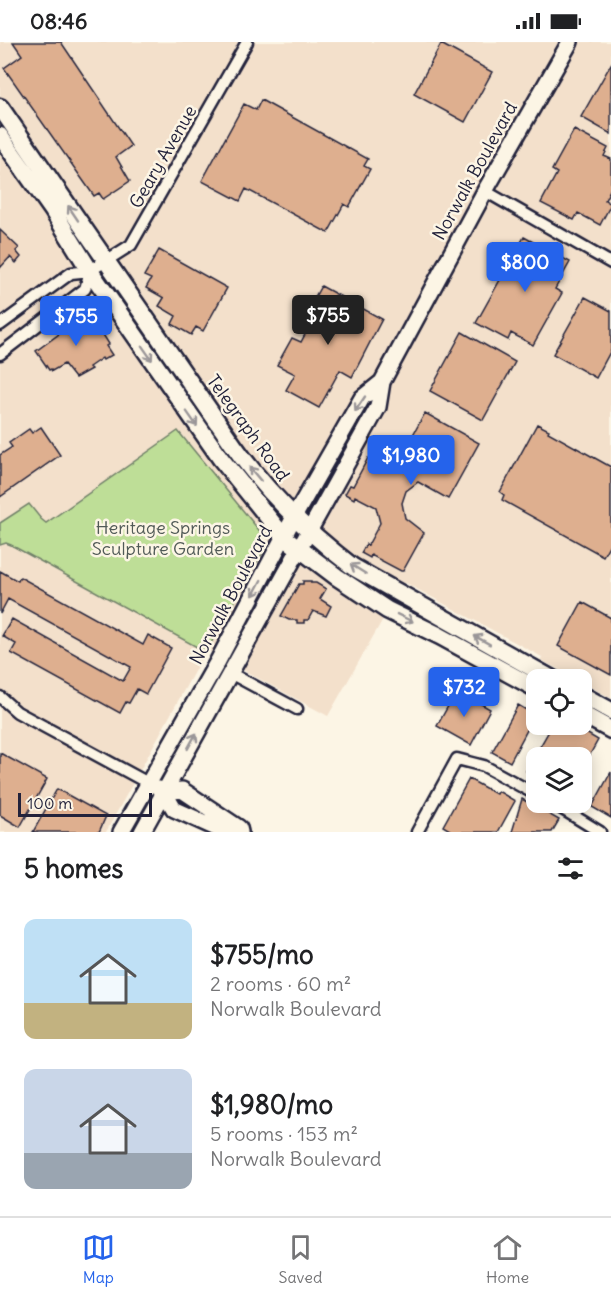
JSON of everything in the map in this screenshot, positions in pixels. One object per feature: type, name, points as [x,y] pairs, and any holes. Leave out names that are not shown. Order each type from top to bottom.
[{"type":"main road","name":"Norwalk Boulevard","points":[[142,832],[378,407],[382,382],[485,191],[570,42]]},
{"type":"main road","name":"Telegraph Road","points":[[0,107],[245,462],[294,517],[353,567],[534,669]]},
{"type":"main road","name":"Telegraph Road","points":[[0,136],[53,211],[90,271],[221,459],[284,537],[337,577],[387,610],[526,683]]},
{"type":"main road","name":"Norwalk Boulevard","points":[[121,832],[223,653],[294,517],[362,398],[382,382]]},
{"type":"main road","points":[[592,701],[611,711]]},
{"type":"main road","points":[[592,720],[611,730]]},
{"type":"main road","points":[[148,783],[164,792],[182,790],[225,832]]},
{"type":"main road","points":[[212,818],[239,828],[240,832]]},
{"type":"street","name":"Geary Avenue","points":[[90,271],[131,245],[247,42]]},
{"type":"street","points":[[485,191],[611,263]]},
{"type":"street","points":[[0,325],[71,273],[90,271],[85,289],[0,354]]},
{"type":"street","points":[[230,673],[297,709]]},
{"type":"street","points":[[0,697],[17,712],[148,783]]},
{"type":"street","points":[[417,832],[457,759],[484,766],[526,789]]},
{"type":"street","points":[[570,813],[600,832]]},
{"type":"shaded area","points":[[0,42],[611,42],[611,698],[592,688],[592,669],[558,669],[541,660],[542,657],[404,582],[328,716],[206,650],[106,832],[0,832]]},
{"type":"green space","name":"Heritage Springs Sculpture Garden","points":[[178,431],[263,535],[265,548],[206,652],[11,545],[6,543],[0,545],[0,523],[29,504],[46,523]]},
{"type":"building","points":[[13,42],[61,42],[131,146],[116,157],[130,181],[103,199],[99,193],[94,196],[4,68],[22,55]]},
{"type":"building","points":[[441,44],[492,72],[465,122],[414,94]]},
{"type":"building","points":[[611,64],[611,134],[581,117]]},
{"type":"building","points":[[261,100],[368,159],[364,166],[370,169],[349,207],[344,204],[328,233],[246,189],[240,201],[202,181],[244,104],[256,110]]},
{"type":"building","points":[[574,130],[608,148],[604,156],[611,159],[611,188],[605,200],[611,204],[600,225],[578,213],[574,220],[541,203],[557,173],[552,170]]},
{"type":"building","points":[[0,230],[19,248],[16,251],[21,257],[16,263],[10,257],[0,268]]},
{"type":"building","points":[[524,237],[570,262],[555,289],[562,293],[533,345],[511,333],[508,340],[476,323]]},
{"type":"building","points":[[159,250],[227,288],[203,331],[196,327],[191,335],[172,324],[176,316],[159,306],[164,298],[146,288],[151,279],[144,276]]},
{"type":"building","points":[[321,286],[382,319],[352,377],[340,370],[319,408],[286,390],[295,374],[277,365],[292,338],[301,342],[310,325],[302,320]]},
{"type":"building","points":[[585,297],[611,311],[611,350],[596,378],[553,354]]},
{"type":"building","points":[[82,313],[89,323],[93,321],[102,333],[109,344],[106,346],[112,355],[103,360],[102,358],[89,367],[91,369],[75,378],[64,364],[52,371],[49,370],[36,351],[59,334],[57,331]]},
{"type":"building","points":[[462,332],[515,362],[483,420],[430,391]]},
{"type":"building","points":[[425,413],[479,443],[448,499],[418,482],[406,491],[402,503],[405,518],[424,533],[401,571],[371,555],[370,558],[361,553],[380,523],[376,507],[355,496],[354,499],[345,494],[350,485],[353,486],[368,458],[393,471]]},
{"type":"building","points":[[537,424],[611,467],[611,542],[603,556],[502,500],[504,495],[500,492]]},
{"type":"building","points":[[41,427],[60,455],[0,497],[0,455],[12,447],[9,443],[29,429],[32,433]]},
{"type":"building","points":[[0,571],[18,581],[20,577],[143,645],[148,635],[171,648],[146,694],[137,689],[120,713],[11,653],[16,644],[2,636],[12,619],[123,681],[131,667],[8,599],[0,614]]},
{"type":"building","points":[[303,581],[311,581],[326,589],[320,599],[331,606],[326,616],[313,611],[304,623],[297,623],[297,620],[289,620],[281,616]]},
{"type":"building","points":[[582,602],[611,618],[611,675],[558,646]]},
{"type":"building","points":[[457,690],[490,709],[471,745],[437,726]]},
{"type":"building","points":[[518,705],[526,710],[526,732],[510,762],[492,752]]},
{"type":"building","points":[[547,735],[590,735],[598,740],[592,751],[592,747],[540,747]]},
{"type":"building","points":[[0,753],[47,779],[20,827],[0,815]]},
{"type":"building","points":[[611,772],[611,818],[592,807]]},
{"type":"building","points":[[469,779],[496,794],[498,791],[515,801],[498,832],[453,832],[443,826]]},
{"type":"building","points":[[57,789],[106,816],[99,832],[33,832]]},
{"type":"building","points":[[522,799],[526,801],[526,813],[547,813],[559,820],[552,832],[512,832]]}]
